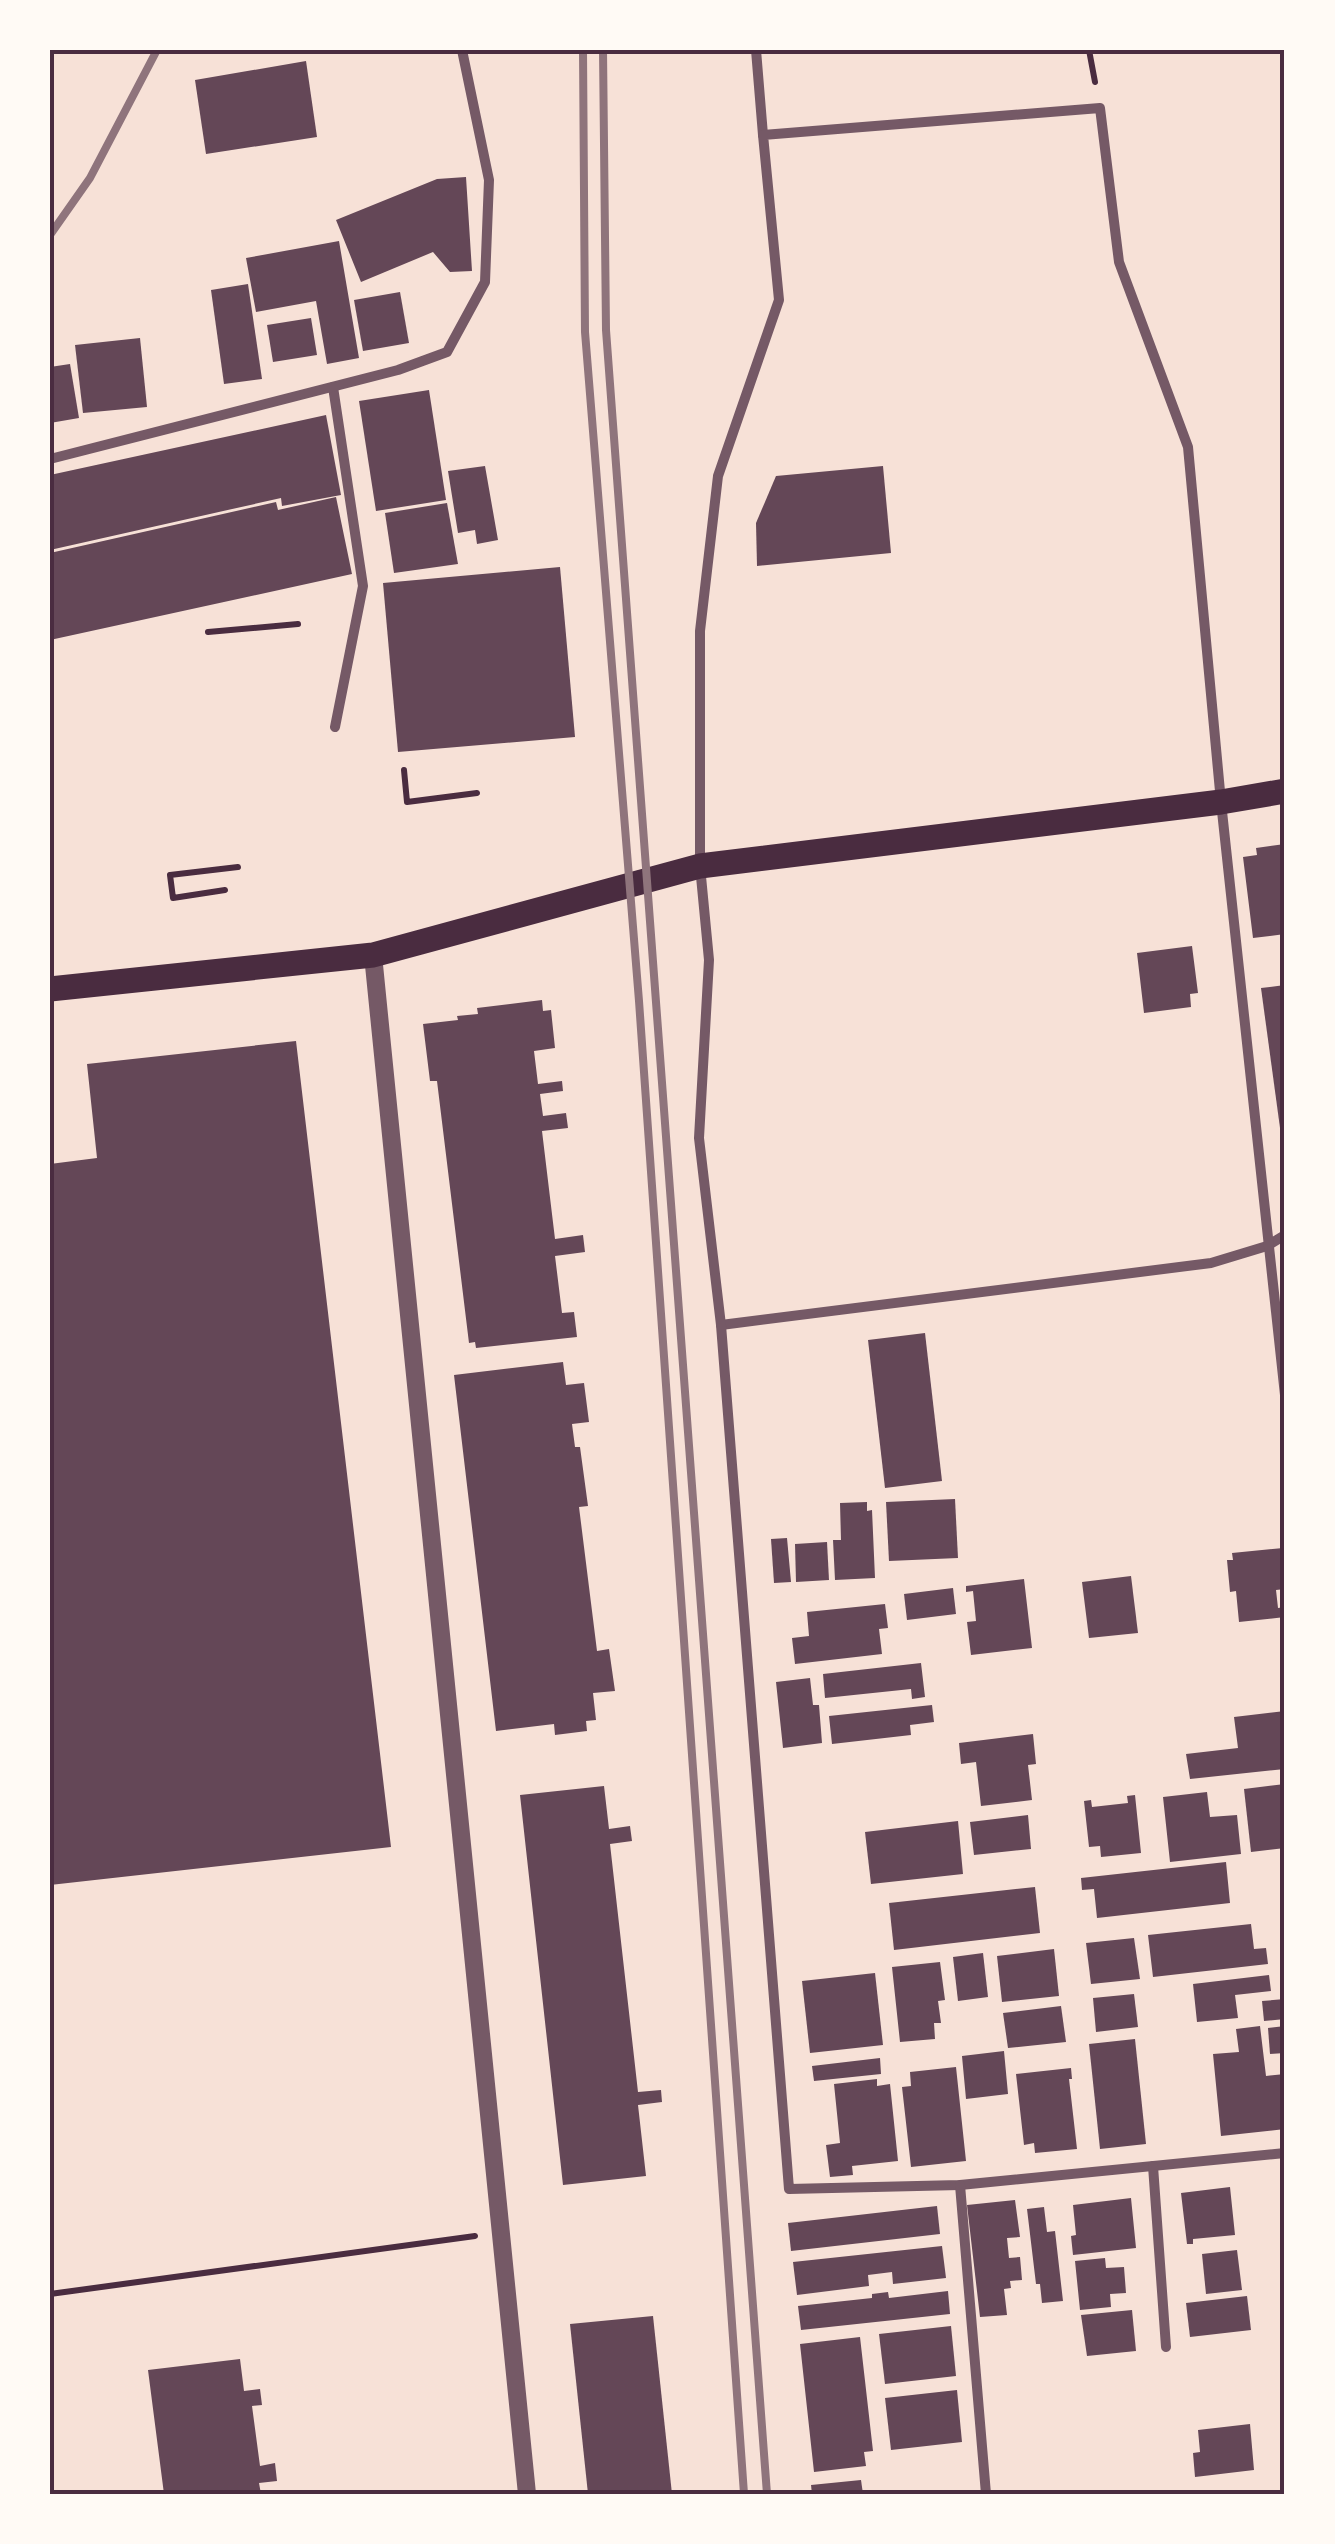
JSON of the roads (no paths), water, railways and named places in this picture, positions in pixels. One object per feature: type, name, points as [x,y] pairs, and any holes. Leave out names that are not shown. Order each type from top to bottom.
[{"type":"main road","points":[[50,989],[373,955],[700,866],[1285,791]]},
{"type":"street","points":[[50,459],[398,370],[447,352],[485,282],[488,180],[462,50]]},
{"type":"street","points":[[756,50],[779,300],[718,476],[700,631],[700,866],[708,960],[699,1138],[721,1325],[788,2189],[960,2185],[1285,2153]]},
{"type":"street","points":[[763,136],[1100,108],[1119,262],[1188,448],[1285,1395]]},
{"type":"street","points":[[333,387],[362,586],[335,727]]},
{"type":"street","points":[[373,955],[527,2494]]},
{"type":"street","points":[[721,1325],[1211,1264],[1268,1246],[1285,1234]]},
{"type":"street","points":[[1152,2166],[1166,2347]]},
{"type":"street","points":[[960,2185],[986,2494]]},
{"type":"railway","points":[[50,235],[90,178],[157,50]]},
{"type":"railway","points":[[583,50],[585,332],[639,1001],[744,2494]]},
{"type":"railway","points":[[603,50],[606,330],[767,2494]]}]
